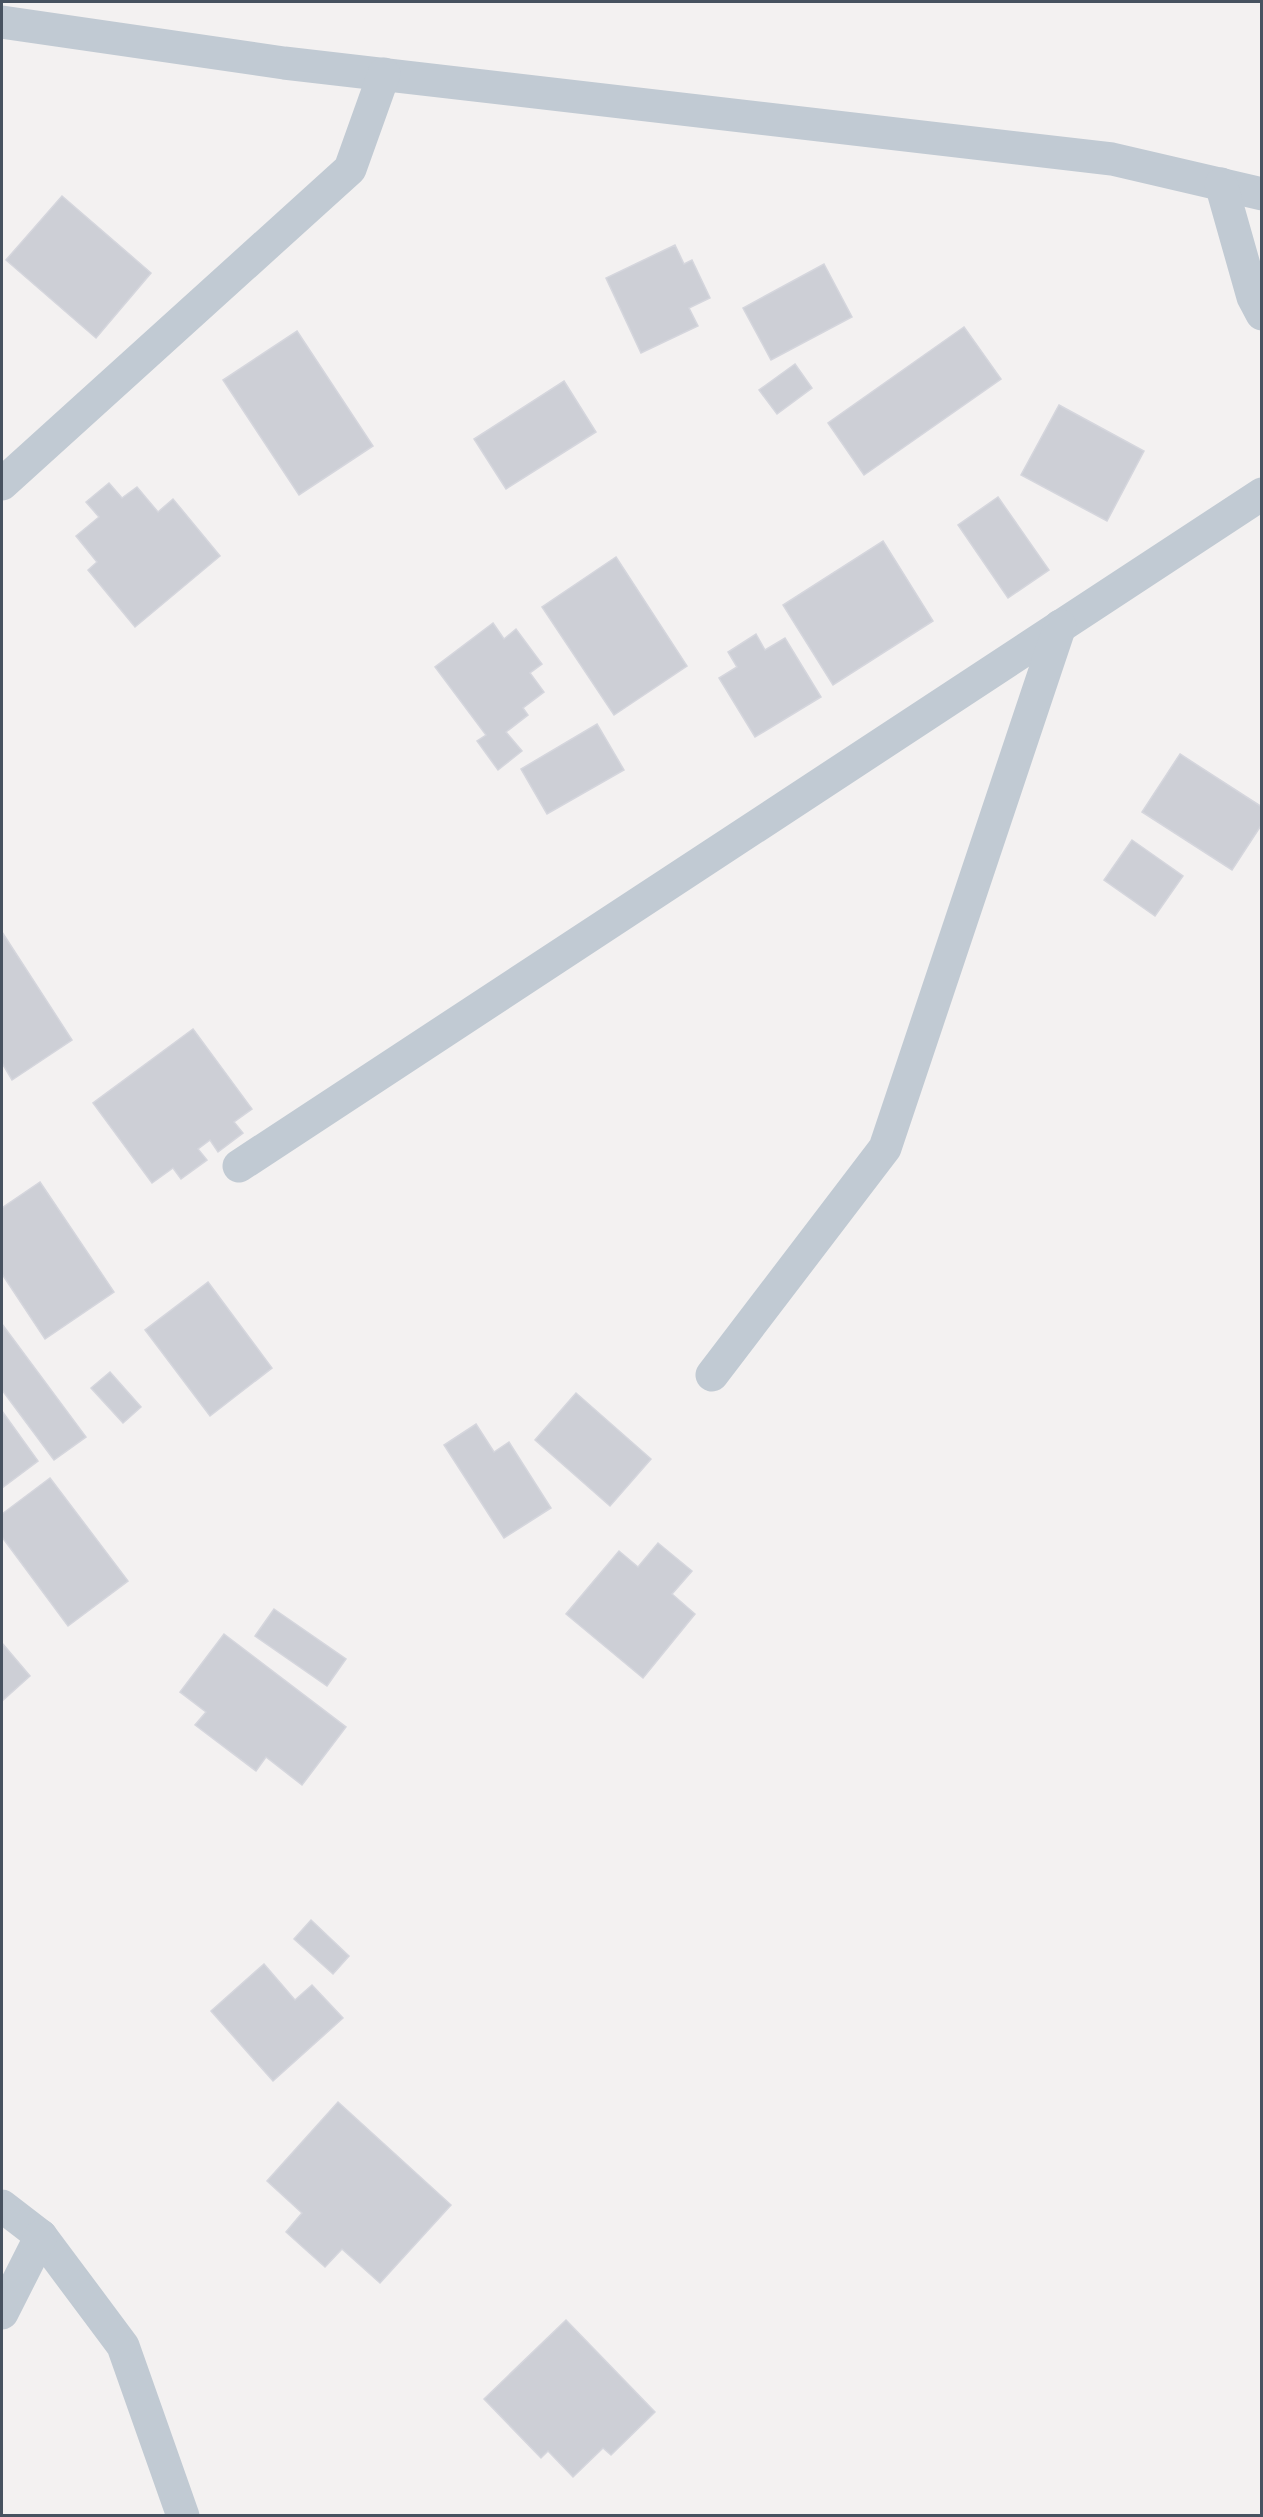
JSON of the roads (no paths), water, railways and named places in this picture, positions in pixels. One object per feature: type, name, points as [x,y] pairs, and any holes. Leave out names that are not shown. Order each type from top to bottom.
[{"type":"street","points":[[2,22],[284,63],[1112,159],[1262,194]]},
{"type":"street","points":[[2,484],[350,169],[384,74]]},
{"type":"street","points":[[1221,184],[1253,297],[1262,314]]},
{"type":"street","points":[[239,1166],[1262,494]]},
{"type":"street","points":[[712,1375],[885,1148],[1060,626]]},
{"type":"street","points":[[2,2206],[41,2236],[123,2346],[183,2516]]},
{"type":"street","points":[[2,2313],[41,2236]]}]
